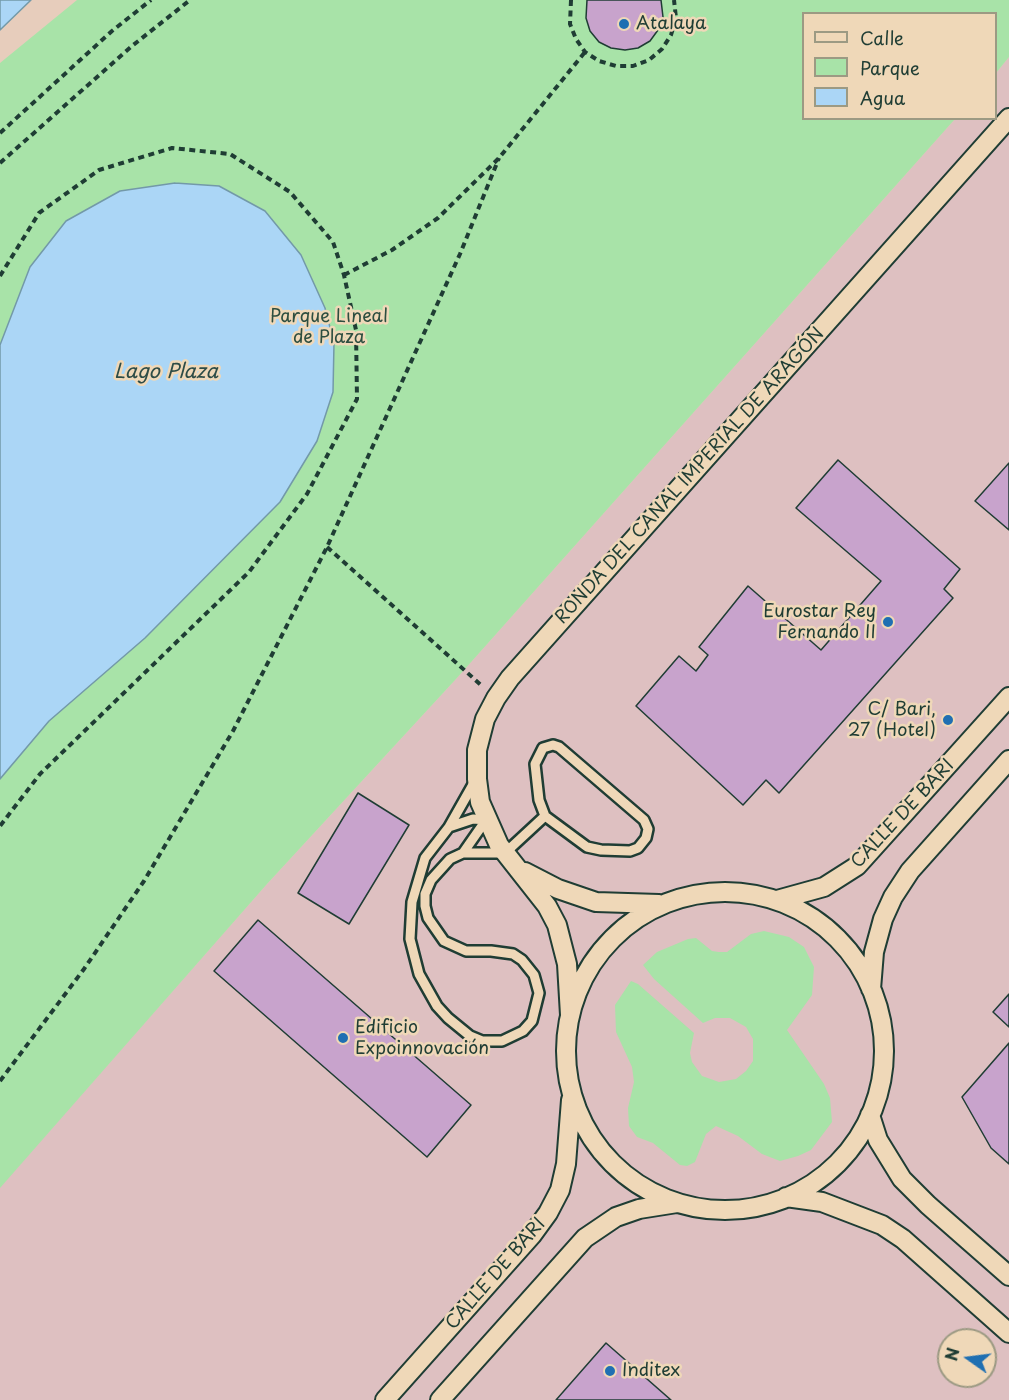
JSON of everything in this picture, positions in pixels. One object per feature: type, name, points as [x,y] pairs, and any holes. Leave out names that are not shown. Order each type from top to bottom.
[{"type":"street","name":"RONDA DEL CANAL IMPERIAL DE ARAGÓN","points":[[570,1015],[567,964],[557,925],[505,853],[486,820],[477,779],[477,750],[485,719],[495,698],[1009,118]]},
{"type":"street","name":"CALLE DE BARI","points":[[777,900],[824,887],[857,866],[1009,697]]},
{"type":"street","points":[[871,989],[874,952],[883,919],[893,897],[910,871],[1009,760]]},
{"type":"street","name":"RONDA DEL CANAL IMPERIAL DE ARAGÓN","points":[[518,868],[558,889],[596,902],[662,904]]},
{"type":"street","points":[[719,891],[748,893],[777,900],[802,911],[824,926],[854,958],[871,989],[880,1020],[883,1052],[880,1084],[870,1115],[849,1149],[821,1177],[786,1197],[760,1206],[733,1210],[706,1209],[679,1203],[649,1191],[623,1173],[600,1150],[583,1123],[571,1093],[566,1067],[570,1015],[582,980],[603,949],[630,923],[662,904],[690,895],[719,891]]},
{"type":"street","name":"CALLE DE BARI","points":[[385,1400],[532,1235],[548,1214],[560,1190],[566,1164],[571,1093]]},
{"type":"street","points":[[870,1115],[878,1140],[902,1179],[928,1205],[1009,1276]]},
{"type":"street","points":[[786,1197],[822,1202],[882,1225],[903,1239],[1009,1333]]},
{"type":"street","points":[[440,1400],[585,1238],[616,1216],[639,1209],[679,1203]]},
{"type":"lane","points":[[553,745],[559,747],[644,820],[648,829],[646,838],[638,848],[630,851],[602,850],[587,847],[545,816],[539,800],[535,764],[543,748],[553,745]]},
{"type":"lane","points":[[477,779],[449,827],[432,847],[419,871],[410,923],[414,955],[428,991],[448,1018],[470,1036],[482,1041],[502,1041],[523,1031],[532,1021],[539,993],[534,975],[522,960],[513,954],[466,951],[444,941],[428,918],[425,906],[425,894],[439,868],[463,853],[486,820]]},
{"type":"lane","points":[[463,853],[505,853],[545,816]]},
{"type":"lane","points":[[449,827],[473,819],[486,820]]},
{"type":"path","points":[[0,133],[112,31],[151,0]]},
{"type":"path","points":[[0,163],[132,46],[190,0]]},
{"type":"path","points":[[571,0],[570,24],[576,39],[585,52],[599,62],[615,66],[633,66],[648,60],[662,49],[671,35],[676,18],[674,0]]},
{"type":"path","points":[[344,275],[392,250],[438,218],[499,158],[585,52]]},
{"type":"path","points":[[0,276],[39,213],[99,170],[172,148],[230,154],[290,192],[333,242],[344,275],[356,330],[357,399],[307,494],[249,572],[40,774],[0,826]]},
{"type":"path","points":[[0,1081],[84,969],[144,881],[233,731],[327,547],[460,254],[499,158]]},
{"type":"path","points":[[327,547],[495,698]]},
{"type":"shaded area","points":[[1009,57],[1009,1400],[0,1400],[0,1187],[267,884],[456,679],[954,120],[997,120],[997,72]]},
{"type":"green space","name":"Parque Lineal de Plaza","points":[[77,0],[1009,0],[1009,57],[997,72],[997,12],[802,12],[802,120],[954,120],[456,679],[267,884],[0,1188],[0,63]]},
{"type":"green space","points":[[764,931],[789,937],[804,947],[814,967],[812,995],[787,1030],[824,1084],[830,1098],[832,1122],[811,1150],[780,1161],[762,1154],[738,1136],[716,1126],[706,1134],[695,1162],[687,1166],[680,1165],[653,1143],[637,1137],[629,1126],[628,1108],[634,1082],[632,1067],[616,1032],[615,1005],[631,981],[638,984],[694,1033],[690,1053],[692,1062],[702,1076],[719,1082],[736,1079],[753,1061],[753,1039],[746,1027],[730,1018],[715,1018],[703,1023],[654,979],[643,965],[657,952],[688,939],[696,938],[712,951],[727,952],[751,934]]},
{"type":"water","points":[[0,0],[31,0],[0,30]]},
{"type":"water","name":"Lago Plaza","points":[[175,183],[219,186],[265,211],[301,255],[325,308],[334,343],[333,392],[317,441],[280,502],[145,638],[49,721],[0,779],[0,345],[30,267],[66,221],[120,191]]},
{"type":"building","name":"Atalaya","points":[[587,0],[661,0],[663,17],[650,41],[638,48],[625,50],[611,48],[599,42],[590,31],[586,18]]},
{"type":"building","name":"Eurostar Rey Fernando II","points":[[838,460],[960,569],[944,589],[953,598],[779,793],[766,780],[743,805],[636,706],[679,656],[696,671],[708,655],[699,647],[748,586],[821,650],[881,581],[796,508]]},
{"type":"building","points":[[1009,463],[1009,530],[975,501]]},
{"type":"building","points":[[358,793],[409,825],[349,924],[298,893]]},
{"type":"building","name":"Edificio Expoinnovación","points":[[258,920],[471,1105],[427,1157],[214,971]]},
{"type":"building","points":[[1009,994],[1009,1027],[993,1012]]},
{"type":"building","points":[[1009,1043],[1009,1164],[991,1148],[962,1097]]},
{"type":"building","name":"Inditex","points":[[606,1343],[671,1400],[556,1400]]},
{"type":"place","name":"Atalaya","points":[[624,24]]},
{"type":"place","name":"Eurostar Rey Fernando II","points":[[888,622]]},
{"type":"place","name":"C/ Bari, 27 (Hotel)","points":[[948,720]]},
{"type":"place","name":"Edificio Expoinnovación","points":[[343,1038]]},
{"type":"place","name":"Inditex","points":[[610,1371]]}]
